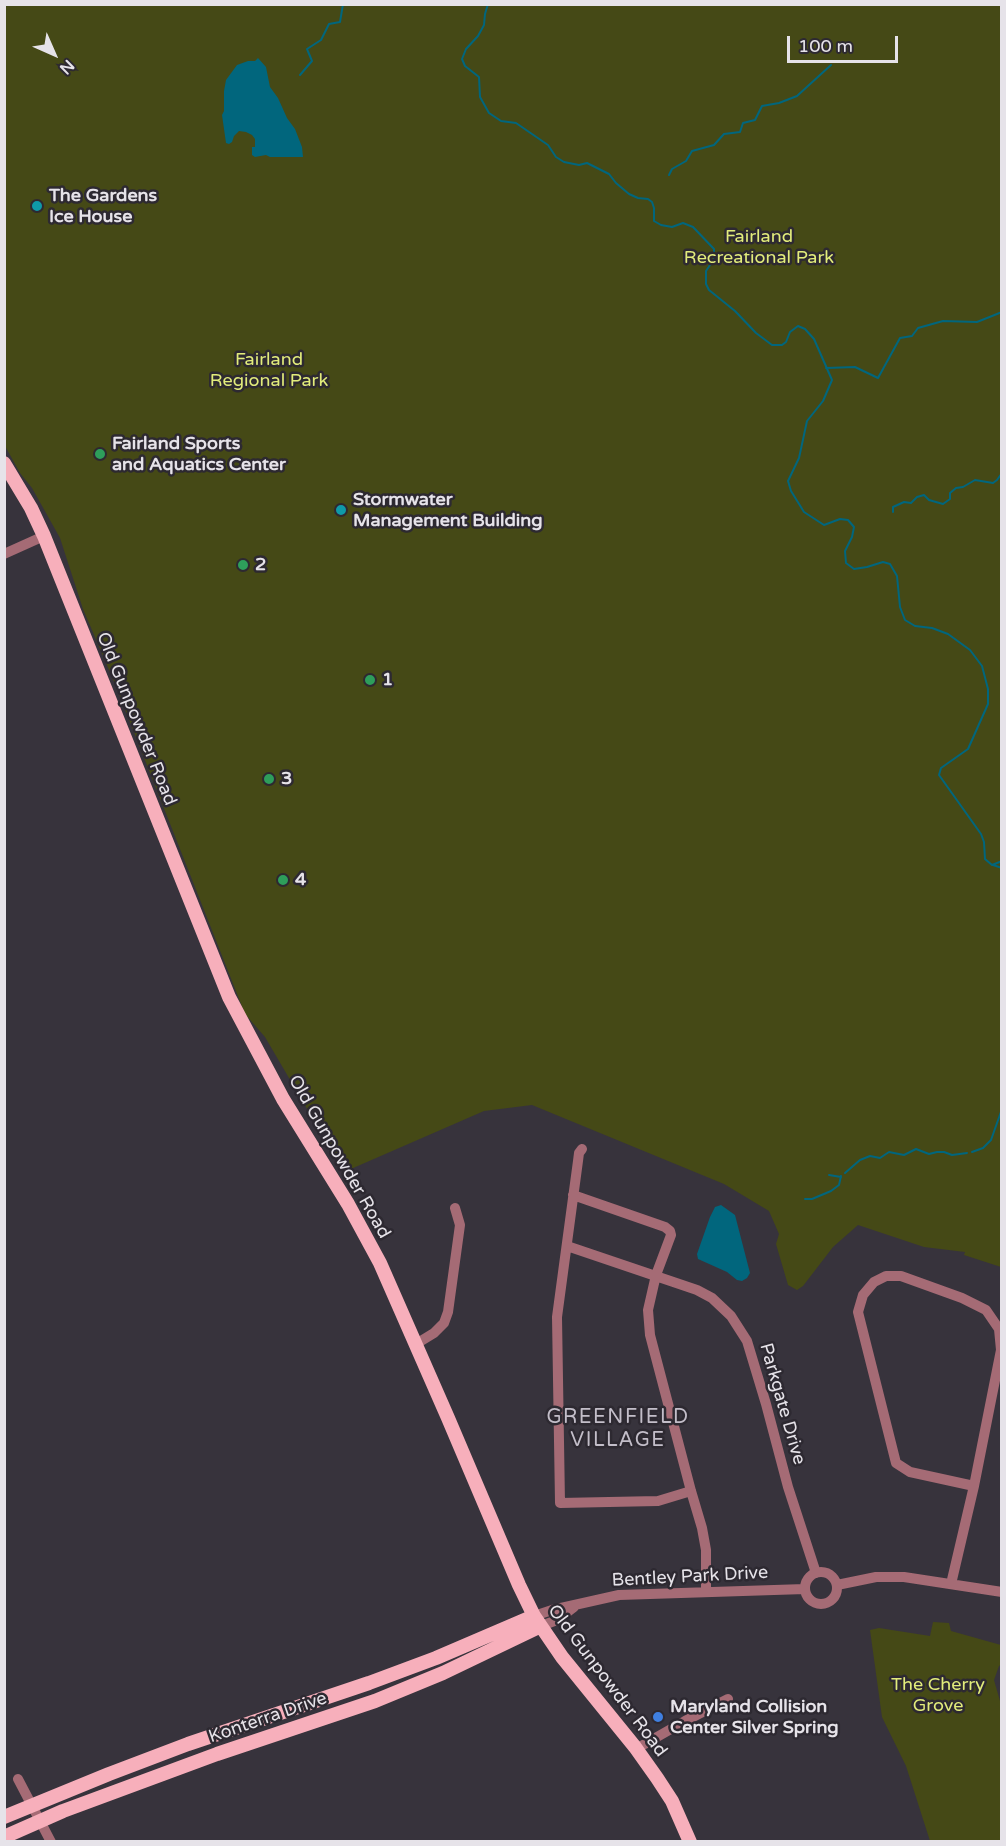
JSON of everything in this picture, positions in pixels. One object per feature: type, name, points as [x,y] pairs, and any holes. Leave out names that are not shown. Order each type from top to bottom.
[{"type":"main road","name":"Old Gunpowder Road","points":[[4,463],[31,508],[44,536],[229,997],[283,1099],[310,1139],[363,1231],[416,1344],[519,1585],[537,1621],[562,1657],[636,1749],[672,1801],[690,1842]]},
{"type":"main road","name":"Konterra Drive","points":[[4,1817],[178,1748],[369,1683],[537,1621]]},
{"type":"main road","name":"Konterra Drive","points":[[4,1837],[63,1811],[217,1754],[375,1701],[443,1673],[537,1621]]},
{"type":"street","points":[[4,554],[44,536]]},
{"type":"street","points":[[582,1149],[579,1153],[557,1317],[560,1503],[658,1501],[691,1491]]},
{"type":"street","points":[[573,1195],[665,1227],[670,1231],[671,1235],[656,1275],[648,1310],[650,1335],[702,1528],[706,1550],[706,1592]]},
{"type":"street","points":[[416,1344],[435,1333],[444,1323],[448,1312],[460,1225],[455,1208]]},
{"type":"street","name":"Parkgate Drive","points":[[567,1246],[697,1290],[712,1298],[730,1316],[747,1341],[788,1487],[816,1573]]},
{"type":"street","points":[[951,1584],[974,1486],[1001,1350],[999,1329],[986,1310],[962,1298],[901,1276],[886,1276],[874,1282],[863,1296],[858,1312],[896,1463],[910,1472],[974,1486]]},
{"type":"street","points":[[821,1572],[831,1575],[837,1585],[837,1591],[831,1600],[820,1604],[810,1599],[805,1589],[810,1576],[821,1572]]},
{"type":"street","points":[[837,1585],[876,1577],[904,1577],[1002,1592]]},
{"type":"street","name":"Bentley Park Drive","points":[[537,1621],[552,1610],[619,1595],[805,1589]]},
{"type":"street","points":[[636,1749],[728,1699]]},
{"type":"street","points":[[18,1779],[51,1842]]},
{"type":"green space","points":[[4,5],[1001,5],[1001,1267],[964,1255],[965,1252],[924,1247],[858,1225],[833,1247],[803,1286],[797,1290],[788,1285],[776,1244],[779,1234],[769,1211],[724,1184],[532,1105],[484,1111],[344,1172],[265,1037],[245,1014],[115,684],[83,609],[60,538],[5,446]]},
{"type":"green space","name":"The Cherry Grove","points":[[933,1622],[949,1623],[951,1631],[1001,1645],[1001,1665],[994,1680],[1002,1708],[1001,1841],[930,1841],[906,1766],[882,1717],[870,1630],[879,1628],[930,1636]]},
{"type":"water","points":[[258,58],[266,67],[270,87],[295,129],[303,157],[266,155],[255,157],[252,155],[252,147],[255,147],[255,139],[246,132],[239,131],[232,142],[226,143],[222,115],[226,80],[237,65],[255,61]]},
{"type":"water","points":[[721,1205],[735,1215],[750,1273],[742,1281],[698,1259],[697,1254],[710,1217],[715,1207]]},
{"type":"waterway","points":[[300,75],[312,61],[307,49],[321,40],[329,24],[340,22],[343,4]]},
{"type":"waterway","points":[[488,4],[484,25],[466,49],[462,59],[465,66],[479,77],[480,97],[489,113],[501,121],[516,123],[548,145],[556,157],[564,162],[579,165],[587,163],[609,174],[629,194],[648,199],[654,208],[654,221],[661,225],[672,227],[683,223],[693,227],[714,249],[714,259],[706,271],[706,284],[709,290],[772,345],[782,345],[786,342],[790,332],[798,326],[805,329],[814,339],[832,380],[823,401],[807,421],[799,458],[788,481],[791,491],[804,512],[824,525],[840,519],[848,520],[854,527],[845,551],[846,563],[854,569],[883,562],[890,564],[897,576],[900,607],[905,620],[915,626],[932,628],[948,634],[970,650],[982,666],[988,689],[988,704],[968,749],[941,768],[939,775],[981,834],[985,859],[992,865],[1002,861]]},
{"type":"waterway","points":[[669,175],[672,169],[686,161],[692,151],[714,145],[724,134],[740,132],[743,123],[755,120],[762,106],[797,96],[831,65]]},
{"type":"waterway","points":[[826,368],[855,367],[878,378],[900,338],[912,336],[918,328],[943,321],[977,322],[1002,312]]},
{"type":"waterway","points":[[893,512],[893,507],[904,502],[911,503],[917,497],[924,495],[929,500],[943,504],[950,499],[950,493],[956,488],[975,480],[993,483],[1002,473]]},
{"type":"waterway","points":[[993,865],[1002,868]]},
{"type":"waterway","points":[[972,1152],[983,1148],[991,1140],[1002,1109]]},
{"type":"waterway","points":[[845,1173],[860,1160],[870,1156],[880,1158],[889,1152],[904,1155],[916,1149],[929,1154],[967,1153]]},
{"type":"waterway","points":[[829,1175],[841,1177]]},
{"type":"waterway","points":[[805,1199],[812,1199],[831,1191],[839,1185],[841,1176]]},
{"type":"place","name":"The Gardens Ice House","points":[[37,206]]},
{"type":"place","name":"Fairland Sports and Aquatics Center","points":[[100,454]]},
{"type":"place","name":"Stormwater Management Building","points":[[341,510]]},
{"type":"place","name":"2","points":[[243,565]]},
{"type":"place","name":"1","points":[[370,680]]},
{"type":"place","name":"3","points":[[269,779]]},
{"type":"place","name":"4","points":[[283,880]]},
{"type":"place","name":"Maryland Collision Center Silver Spring","points":[[658,1717]]},
{"type":"district","name":"GREENFIELD VILLAGE","points":[[618,1430]]},
{"type":"park label","name":"Fairland Recreational Park","points":[[759,247]]},
{"type":"park label","name":"Fairland Regional Park","points":[[269,370]]}]
